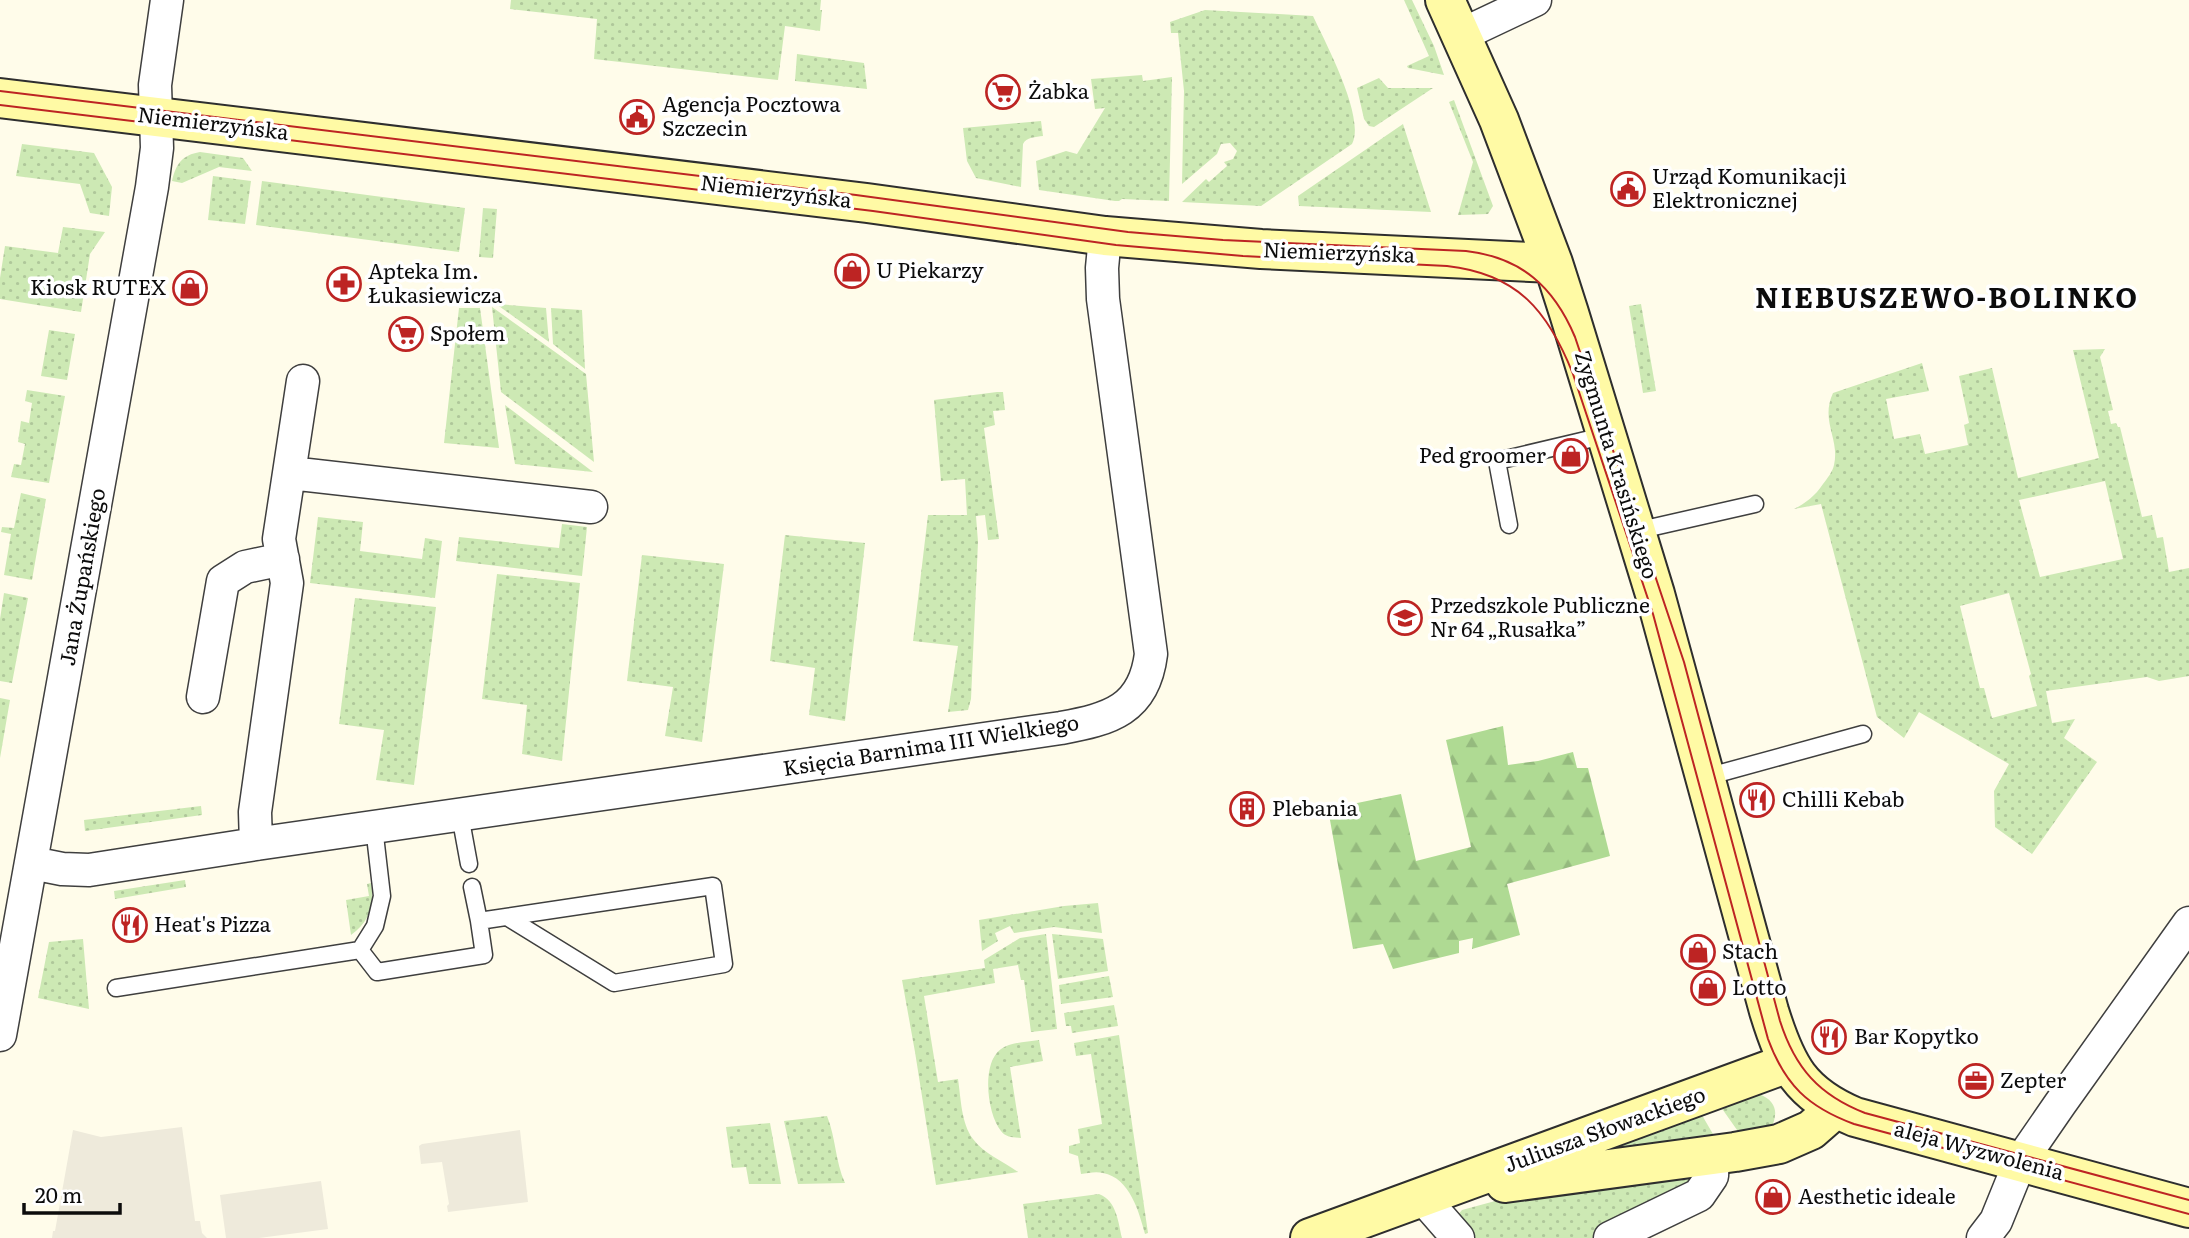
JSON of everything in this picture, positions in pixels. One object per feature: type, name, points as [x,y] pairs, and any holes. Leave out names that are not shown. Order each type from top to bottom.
[{"type":"street","name":"Jana Żupańskiego","points":[[0,1035],[149,208],[157,148],[155,85],[167,0]]},
{"type":"street","name":"Zygmunta Krasińskiego","points":[[1445,0],[1499,120],[1553,263],[1636,531],[1778,1044],[1787,1062]]},
{"type":"street","points":[[1461,35],[1535,0]]},
{"type":"street","name":"Niemierzyńska","points":[[0,98],[867,203],[1105,236],[1261,250],[1553,263]]},
{"type":"street","name":"Księcia Barnima III Wielkiego","points":[[32,863],[62,869],[89,870],[1061,728],[1099,719],[1128,705],[1145,682],[1151,654],[1103,299],[1105,236]]},
{"type":"street","points":[[256,844],[255,813],[287,583],[279,539],[303,381]]},
{"type":"street","points":[[290,473],[591,507]]},
{"type":"street","points":[[203,697],[223,581],[245,566],[283,559]]},
{"type":"street","points":[[1983,1238],[1996,1221],[2020,1162],[2189,923]]},
{"type":"street","name":"aleja Wyzwolenia","points":[[1787,1062],[1809,1090],[1835,1109],[1855,1117],[2189,1208]]},
{"type":"street","name":"Juliusza Słowackiego","points":[[1310,1238],[1787,1062]]},
{"type":"street","name":"Juliusza Słowackiego","points":[[1423,1198],[1475,1188],[1713,1155],[1788,1141],[1811,1130],[1835,1109]]},
{"type":"street","points":[[1610,1238],[1697,1196],[1712,1176],[1713,1155]]},
{"type":"street","points":[[1423,1198],[1458,1238]]},
{"type":"lane","points":[[1509,525],[1497,461],[1607,435]]},
{"type":"lane","points":[[1636,531],[1755,504]]},
{"type":"lane","points":[[1706,777],[1863,734]]},
{"type":"lane","points":[[460,816],[469,864]]},
{"type":"lane","points":[[116,988],[360,950],[375,926],[382,896],[374,828]]},
{"type":"lane","points":[[479,921],[713,886],[724,964],[614,983],[507,917]]},
{"type":"lane","points":[[360,950],[377,972],[484,956],[472,887]]},
{"type":"green space","points":[[511,0],[821,0],[822,10],[820,31],[785,26],[778,80],[594,59],[597,19],[510,9]]},
{"type":"green space","points":[[1404,0],[1412,0],[1434,46],[1444,75],[1408,68],[1407,66],[1429,56]]},
{"type":"green space","points":[[1205,10],[1313,16],[1349,99],[1355,132],[1352,144],[1261,206],[1182,202],[1206,179],[1209,182],[1227,166],[1224,162],[1233,159],[1237,151],[1230,143],[1221,144],[1217,154],[1182,184],[1184,91],[1178,33],[1171,33],[1170,22]]},
{"type":"green space","points":[[797,54],[864,63],[867,89],[795,81]]},
{"type":"green space","points":[[1142,75],[1143,81],[1172,77],[1169,201],[1115,201],[1039,190],[1036,161],[1066,151],[1077,154],[1105,108],[1095,109],[1091,79]]},
{"type":"green space","points":[[1379,78],[1388,88],[1433,88],[1374,127],[1369,126],[1364,119],[1357,88]]},
{"type":"green space","points":[[1454,100],[1493,206],[1488,214],[1458,215],[1473,162],[1449,102]]},
{"type":"green space","points":[[1041,121],[1043,136],[1029,139],[1023,144],[1021,187],[976,178],[967,161],[963,128]]},
{"type":"green space","points":[[1403,124],[1431,212],[1299,206],[1298,196]]},
{"type":"green space","points":[[22,144],[94,153],[112,187],[109,216],[90,213],[80,184],[16,176]]},
{"type":"green space","points":[[200,152],[243,158],[252,171],[219,167],[182,183],[172,181],[181,161]]},
{"type":"green space","points":[[213,176],[251,181],[245,224],[208,220]]},
{"type":"green space","points":[[262,181],[465,208],[459,252],[256,225]]},
{"type":"green space","points":[[483,208],[497,209],[493,258],[479,257]]},
{"type":"green space","points":[[63,227],[105,232],[90,254],[81,312],[0,299],[5,246],[58,253]]},
{"type":"green space","points":[[496,304],[546,308],[549,342]]},
{"type":"green space","points":[[1641,304],[1656,391],[1643,393],[1629,306]]},
{"type":"green space","points":[[492,307],[586,374],[594,462],[501,392]]},
{"type":"green space","points":[[459,308],[480,308],[499,448],[444,443]]},
{"type":"green space","points":[[551,308],[582,310],[585,369],[553,344]]},
{"type":"green space","points":[[49,330],[75,334],[67,380],[41,376]]},
{"type":"green space","points":[[2105,349],[2100,357],[2113,410],[2108,411],[2111,424],[2116,423],[2120,427],[2142,517],[2152,515],[2157,538],[2163,537],[2169,572],[2189,568],[2189,676],[2159,681],[2147,677],[2046,691],[2052,723],[2075,719],[2064,738],[2097,762],[2032,854],[1995,827],[1994,791],[2009,764],[1919,712],[1904,738],[1877,717],[1821,504],[1794,509],[1817,492],[1833,467],[1835,447],[1829,412],[1833,393],[1922,363],[1929,391],[1886,399],[1894,439],[1920,434],[1925,454],[1968,445],[1964,425],[1969,423],[1959,376],[1992,368],[2018,478],[2099,458],[2073,350]],"holes":[[[2105,481],[2123,559],[2040,577],[2019,500]],[[2009,593],[2037,706],[1992,718],[1984,688],[1980,688],[1960,606]]]},
{"type":"green space","points":[[27,390],[65,396],[49,483],[11,477],[14,464],[21,465],[25,444],[18,442],[21,421],[29,423],[32,403],[25,401]]},
{"type":"green space","points":[[1003,392],[1005,410],[993,411],[995,425],[984,428],[999,539],[988,540],[985,515],[976,516],[978,542],[971,699],[968,710],[948,712],[958,646],[913,641],[928,515],[967,515],[965,479],[941,481],[934,400]]},
{"type":"green space","points":[[505,405],[593,472],[515,464]]},
{"type":"green space","points":[[21,493],[46,499],[32,580],[4,575],[11,534],[1,532],[2,527],[14,528]]},
{"type":"green space","points":[[318,517],[363,522],[360,551],[422,559],[425,538],[442,541],[435,598],[310,583]]},
{"type":"green space","points":[[562,524],[587,527],[582,576],[456,561],[459,537],[559,548]]},
{"type":"green space","points":[[785,535],[865,543],[845,721],[809,715],[815,668],[770,661]]},
{"type":"green space","points":[[642,555],[724,564],[702,742],[665,736],[673,687],[627,681]]},
{"type":"green space","points":[[497,574],[580,583],[562,761],[522,754],[527,705],[482,699]]},
{"type":"green space","points":[[4,593],[28,598],[12,683],[0,681],[0,619]]},
{"type":"green space","points":[[355,598],[436,607],[414,785],[376,780],[384,730],[339,724]]},
{"type":"green space","points":[[0,698],[10,700],[0,758]]},
{"type":"green space","points":[[1503,726],[1508,765],[1573,752],[1577,768],[1588,768],[1610,856],[1507,884],[1520,935],[1472,949],[1473,938],[1459,941],[1459,953],[1393,969],[1383,944],[1353,949],[1328,809],[1401,794],[1416,861],[1471,847],[1446,740]]},
{"type":"green space","points":[[201,806],[202,815],[85,831],[84,820]]},
{"type":"green space","points":[[185,880],[186,887],[115,899],[114,891]]},
{"type":"green space","points":[[371,883],[369,912],[362,925],[351,935],[346,900],[369,896],[367,884]]},
{"type":"green space","points":[[1098,903],[1102,933],[1054,927],[1014,933],[1010,926],[995,933],[998,941],[982,951],[979,920]]},
{"type":"green space","points":[[1046,934],[1057,1029],[1031,1032],[1024,980],[1021,980],[1018,965],[993,969],[995,983],[924,996],[938,1082],[958,1079],[969,1133],[988,1153],[1018,1172],[936,1185],[902,980],[985,968],[984,960],[1020,938]]},
{"type":"green space","points":[[1052,934],[1103,939],[1108,971],[1058,979]]},
{"type":"green space","points":[[83,939],[89,1009],[38,998],[49,942]]},
{"type":"green space","points":[[1109,976],[1113,997],[1061,1004],[1059,985]]},
{"type":"green space","points":[[1114,1005],[1118,1026],[1072,1033],[1071,1026],[1066,1026],[1064,1013]]},
{"type":"green space","points":[[1119,1035],[1148,1233],[1145,1234],[1127,1189],[1112,1176],[1100,1172],[1081,1174],[1078,1156],[1069,1153],[1069,1146],[1080,1143],[1078,1129],[1102,1124],[1091,1054],[1076,1056],[1074,1043]]},
{"type":"green space","points":[[1039,1040],[1043,1061],[1010,1067],[1021,1138],[1008,1136],[1001,1131],[992,1113],[988,1089],[991,1065],[1001,1049]]},
{"type":"green space","points":[[1759,1094],[1773,1104],[1773,1124],[1770,1130],[1742,1137],[1718,1103]]},
{"type":"green space","points":[[1699,1110],[1717,1141],[1578,1153]]},
{"type":"green space","points":[[827,1116],[845,1183],[798,1184],[784,1121]]},
{"type":"green space","points":[[770,1123],[781,1184],[749,1184],[746,1167],[732,1168],[726,1127]]},
{"type":"green space","points":[[1693,1173],[1691,1189],[1592,1238],[1473,1238],[1457,1216],[1462,1210],[1510,1197]]},
{"type":"green space","points":[[1099,1194],[1113,1207],[1122,1238],[1028,1238],[1023,1204]]},
{"type":"shaded area","points":[[182,1127],[195,1221],[200,1221],[202,1233],[207,1238],[52,1238],[73,1130],[101,1137]]},
{"type":"shaded area","points":[[520,1130],[528,1202],[448,1212],[442,1162],[421,1164],[419,1146]]},
{"type":"shaded area","points":[[321,1181],[328,1229],[259,1238],[226,1238],[220,1195]]},
{"type":"tram line","points":[[0,91],[856,195],[1128,232],[1223,240],[1466,251],[1486,254],[1519,268],[1546,289],[1567,319],[1575,337],[1684,662],[1780,1021],[1801,1066],[1834,1098],[1865,1113],[2189,1200]]},
{"type":"tram line","points":[[0,105],[873,211],[1116,245],[1243,256],[1447,266],[1493,277],[1527,299],[1541,314],[1553,332],[1573,374],[1653,614],[1768,1039],[1791,1082],[1811,1102],[1854,1124],[2189,1214]]},
{"type":"place","name":"Żabka","points":[[1003,92]]},
{"type":"place","name":"Agencja Pocztowa Szczecin","points":[[637,117]]},
{"type":"place","name":"Urząd Komunikacji Elektronicznej","points":[[1628,189]]},
{"type":"place","name":"U Piekarzy","points":[[852,271]]},
{"type":"place","name":"Apteka Im. Łukasiewicza","points":[[344,284]]},
{"type":"place","name":"Kiosk RUTEX","points":[[190,288]]},
{"type":"place","name":"Społem","points":[[406,334]]},
{"type":"place","name":"Ped groomer","points":[[1571,456]]},
{"type":"place","name":"Przedszkole Publiczne Nr 64 „Rusałka”","points":[[1405,618]]},
{"type":"place","name":"Chilli Kebab","points":[[1757,800]]},
{"type":"place","name":"Plebania","points":[[1247,809]]},
{"type":"place","name":"Heat's Pizza","points":[[130,925]]},
{"type":"place","name":"Stach","points":[[1698,952]]},
{"type":"place","name":"Lotto","points":[[1708,988]]},
{"type":"place","name":"Bar Kopytko","points":[[1829,1037]]},
{"type":"place","name":"Zepter","points":[[1976,1081]]},
{"type":"place","name":"Aesthetic ideale","points":[[1773,1197]]},
{"type":"district","name":"NIEBUSZEWO-BOLINKO","points":[[1947,298]]}]
